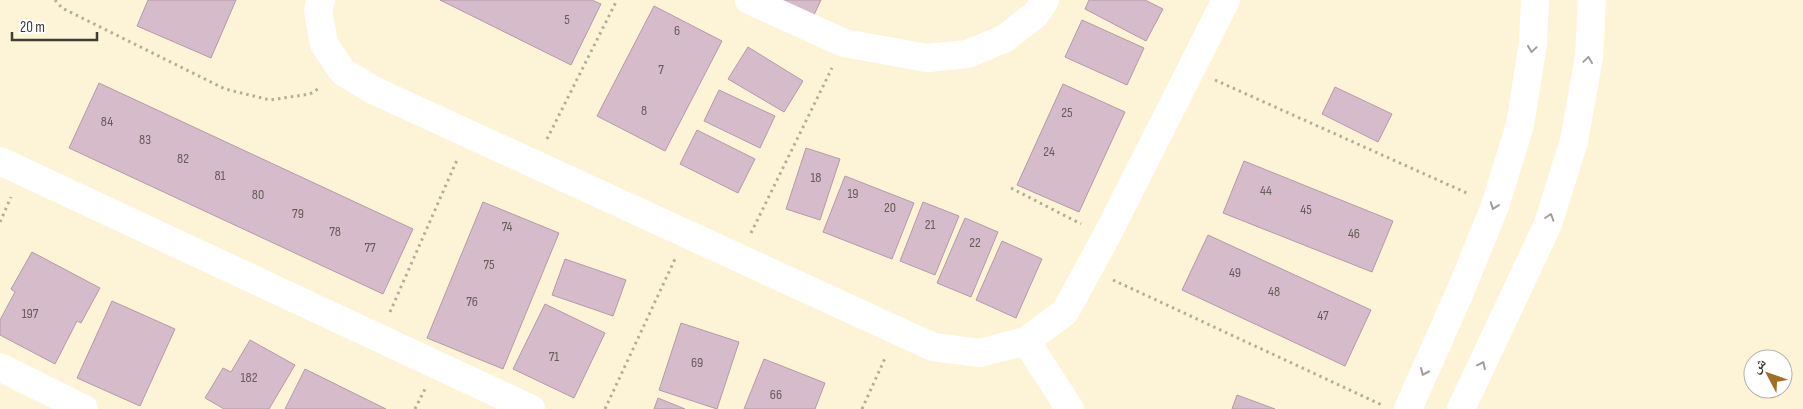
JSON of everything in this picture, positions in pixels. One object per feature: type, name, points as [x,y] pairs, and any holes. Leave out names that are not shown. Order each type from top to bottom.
[{"type":"street","points":[[321,0],[318,10],[324,44],[343,72],[373,90],[898,331],[933,346],[980,353],[1026,341],[1065,312],[1106,237],[1226,0]]},
{"type":"street","points":[[749,0],[844,43],[927,58],[967,54],[1004,39],[1036,14],[1045,0]]},
{"type":"street","points":[[1395,407],[1460,292],[1495,206],[1520,125],[1533,43],[1535,0]]},
{"type":"street","points":[[1462,409],[1548,224],[1574,142],[1589,57],[1592,0]]},
{"type":"street","points":[[0,161],[532,409]]},
{"type":"street","points":[[1026,341],[1070,409]]},
{"type":"street","points":[[0,368],[84,409]]},
{"type":"path","points":[[55,0],[62,8],[225,89],[270,100],[310,94],[343,72]]},
{"type":"path","points":[[535,164],[617,0]]},
{"type":"path","points":[[739,258],[844,43]]},
{"type":"path","points":[[1191,70],[1495,206]]},
{"type":"path","points":[[378,337],[468,134]]},
{"type":"path","points":[[1011,188],[1106,237]]},
{"type":"path","points":[[606,409],[687,234]]},
{"type":"path","points":[[1089,269],[1395,407]]},
{"type":"path","points":[[862,409],[898,331]]},
{"type":"building","points":[[148,0],[236,0],[211,58],[137,26]]},
{"type":"building","points":[[440,0],[592,0],[601,4],[571,65]]},
{"type":"building","points":[[776,0],[821,0],[812,19]]},
{"type":"building","points":[[1089,0],[1145,0],[1163,9],[1146,41],[1085,9]]},
{"type":"building","points":[[654,6],[722,41],[665,151],[597,116]]},
{"type":"building","points":[[1082,20],[1144,48],[1127,85],[1065,57]]},
{"type":"building","points":[[748,47],[803,81],[784,112],[728,79]]},
{"type":"building","points":[[99,83],[413,229],[383,294],[69,148]]},
{"type":"building","points":[[1063,84],[1125,112],[1079,212],[1017,185]]},
{"type":"building","points":[[1335,87],[1392,114],[1378,142],[1322,114]]},
{"type":"building","points":[[719,90],[775,116],[760,148],[704,121]]},
{"type":"building","points":[[697,130],[755,159],[738,193],[680,164]]},
{"type":"building","points":[[806,148],[840,159],[820,220],[786,209]]},
{"type":"building","points":[[1244,161],[1393,221],[1372,272],[1223,213]]},
{"type":"building","points":[[845,176],[914,203],[892,259],[823,232]]},
{"type":"building","points":[[483,202],[559,233],[503,369],[427,338]]},
{"type":"building","points":[[923,202],[959,216],[935,275],[900,261]]},
{"type":"building","points":[[965,218],[998,232],[971,297],[937,283]]},
{"type":"building","points":[[1208,235],[1371,310],[1345,366],[1182,290]]},
{"type":"building","points":[[1002,241],[1042,259],[1016,318],[976,300]]},
{"type":"building","points":[[32,252],[100,288],[81,323],[77,321],[55,364],[0,335],[0,320],[15,292],[11,289]]},
{"type":"building","points":[[565,259],[626,280],[613,316],[552,295]]},
{"type":"building","points":[[112,301],[175,329],[140,406],[77,378]]},
{"type":"building","points":[[545,304],[605,333],[574,398],[513,369]]},
{"type":"building","points":[[681,323],[739,342],[717,409],[659,390]]},
{"type":"building","points":[[250,340],[295,365],[269,409],[224,409],[205,398],[223,368],[231,372]]},
{"type":"building","points":[[764,359],[825,383],[815,409],[744,409]]},
{"type":"building","points":[[305,369],[386,409],[285,409]]},
{"type":"building","points":[[1237,395],[1275,409],[1232,409]]},
{"type":"building","points":[[658,398],[685,409],[654,409]]}]
